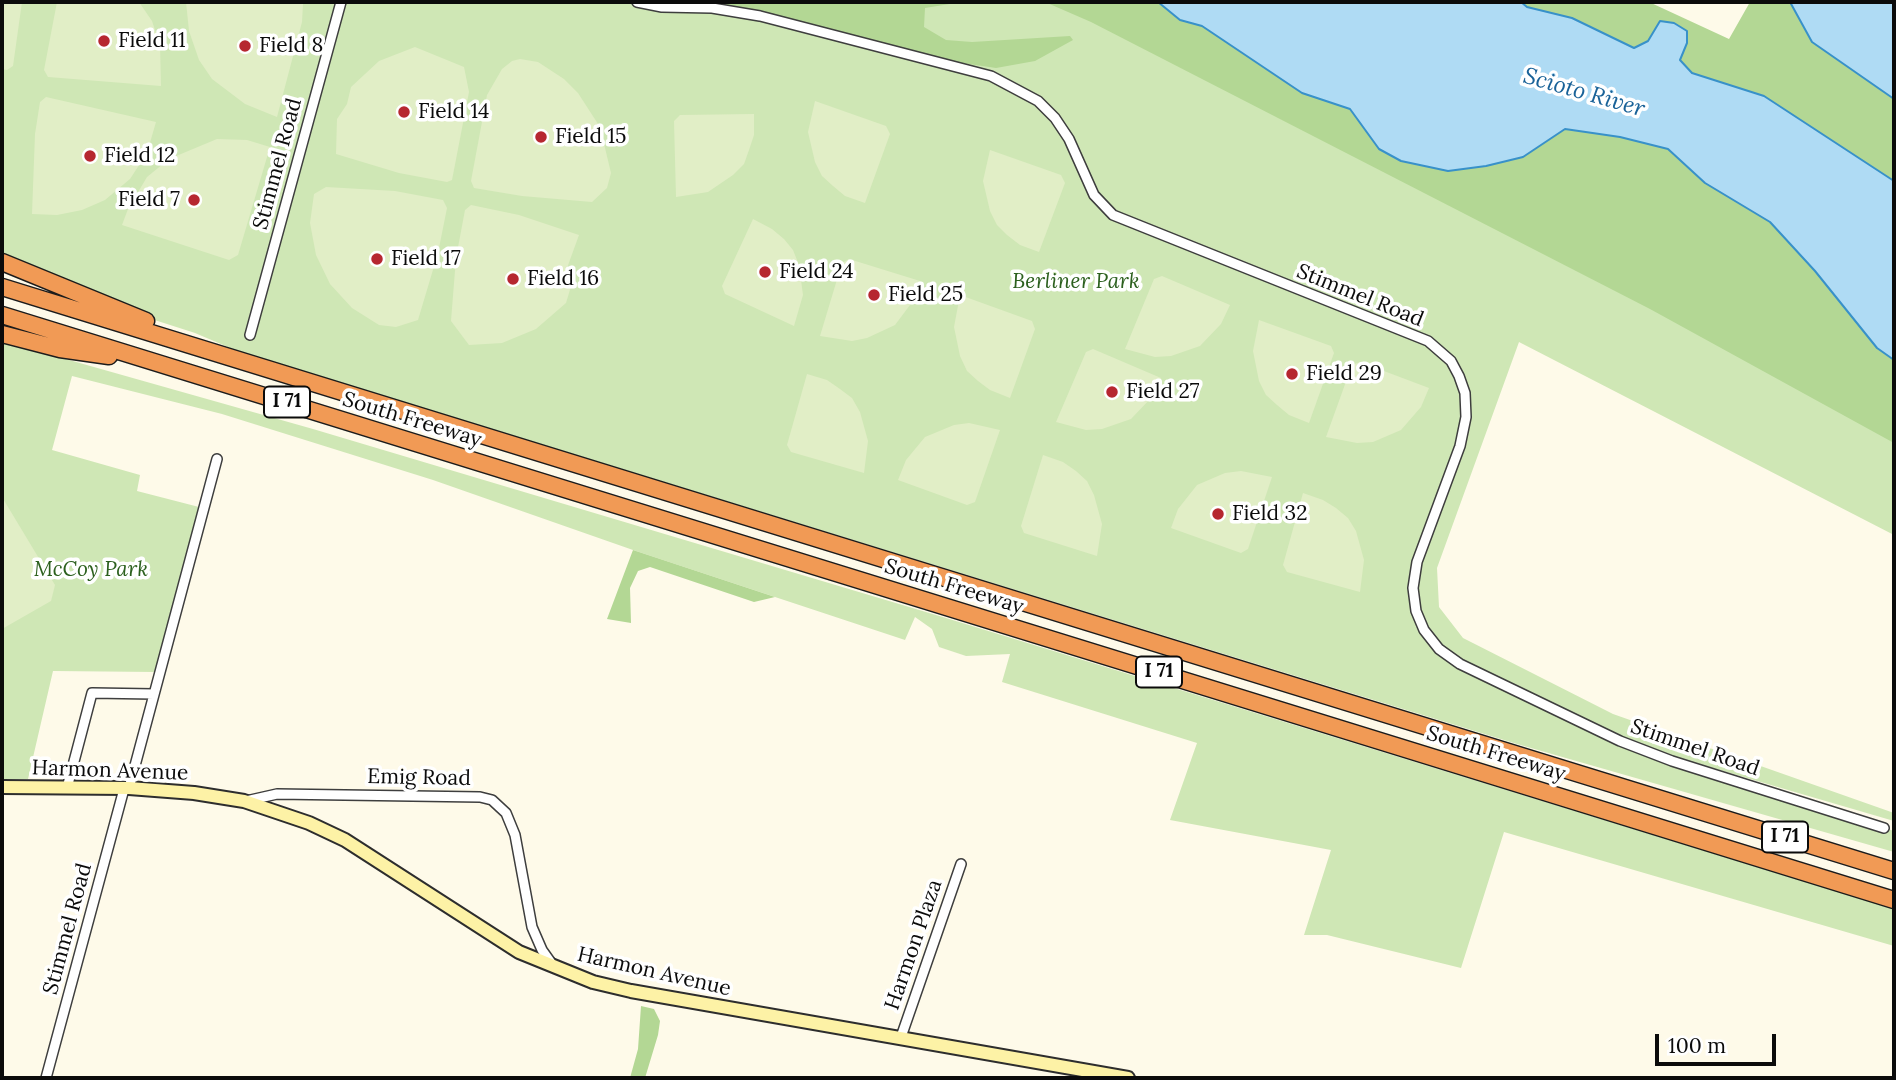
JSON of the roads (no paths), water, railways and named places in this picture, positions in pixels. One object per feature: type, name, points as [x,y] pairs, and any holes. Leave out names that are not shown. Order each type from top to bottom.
[{"type":"highway","points":[[2,262],[229,355]]},
{"type":"highway","name":"South Freeway","points":[[2,287],[1894,871]]},
{"type":"highway","name":"South Freeway","points":[[2,315],[1894,900]]},
{"type":"highway","points":[[2,334],[60,349],[150,361]]},
{"type":"main road","name":"Harmon Avenue","points":[[2,787],[126,789],[194,793],[244,801],[309,822],[345,840],[482,931],[556,969],[631,991],[1128,1078]]},
{"type":"street","name":"Stimmel Road","points":[[250,335],[341,2]]},
{"type":"street","name":"Stimmel Road","points":[[637,2],[662,7],[712,8],[760,16],[991,76],[1038,102],[1055,118],[1069,138],[1094,195],[1113,215],[1428,341],[1451,361],[1459,376],[1465,393],[1466,417],[1460,446],[1417,562],[1413,588],[1416,611],[1424,630],[1440,649],[1460,664],[1633,746],[1672,761],[1884,828]]},
{"type":"street","name":"Stimmel Road","points":[[46,1078],[217,458]]},
{"type":"street","points":[[68,788],[92,693],[154,694]]},
{"type":"street","name":"Emig Road","points":[[244,801],[265,795],[289,794],[477,797],[492,800],[506,813],[515,835],[532,927],[542,950],[556,969]]},
{"type":"street","name":"Harmon Plaza","points":[[901,1037],[961,864]]},
{"type":"water","name":"Scioto River","points":[[1158,2],[1521,2],[1527,7],[1572,18],[1634,48],[1648,41],[1660,21],[1674,23],[1687,31],[1687,43],[1680,60],[1692,73],[1764,96],[1894,181],[1894,360],[1877,348],[1815,271],[1770,222],[1705,183],[1668,149],[1620,137],[1565,129],[1523,157],[1486,166],[1448,171],[1401,161],[1379,149],[1350,109],[1302,93],[1202,26],[1180,20]]},
{"type":"water","points":[[1790,2],[1894,2],[1894,99],[1812,42]]},
{"type":"place","name":"Field 11","points":[[104,41]]},
{"type":"place","name":"Field 8","points":[[245,46]]},
{"type":"place","name":"Field 14","points":[[404,112]]},
{"type":"place","name":"Field 15","points":[[541,137]]},
{"type":"place","name":"Field 12","points":[[90,156]]},
{"type":"place","name":"Field 7","points":[[194,200]]},
{"type":"place","name":"Field 17","points":[[377,259]]},
{"type":"place","name":"Field 24","points":[[765,272]]},
{"type":"place","name":"Field 16","points":[[513,279]]},
{"type":"place","name":"Field 25","points":[[874,295]]},
{"type":"place","name":"Field 29","points":[[1292,374]]},
{"type":"place","name":"Field 27","points":[[1112,392]]},
{"type":"place","name":"Field 32","points":[[1218,514]]},
{"type":"park label","name":"Berliner Park","points":[[1076,282]]},
{"type":"park label","name":"McCoy Park","points":[[91,570]]}]
